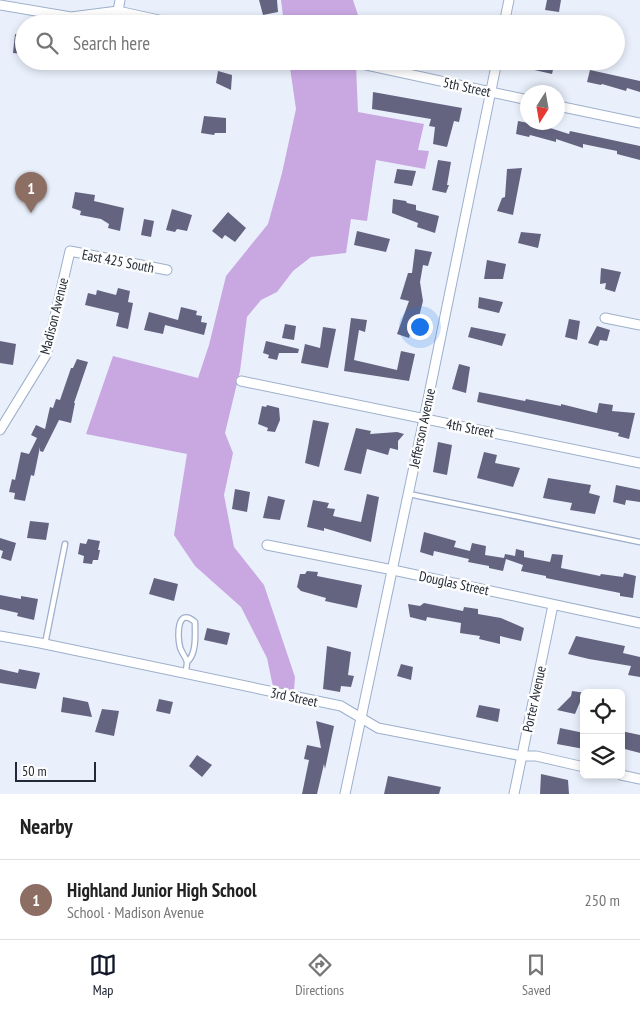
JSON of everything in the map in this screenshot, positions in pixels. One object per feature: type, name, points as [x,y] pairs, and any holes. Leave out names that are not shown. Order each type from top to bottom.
[{"type":"street","points":[[118,11],[120,0]]},
{"type":"street","points":[[506,15],[509,0]]},
{"type":"street","points":[[0,5],[59,15]]},
{"type":"street","points":[[87,15],[118,11],[136,15]]},
{"type":"street","name":"5th Street","points":[[388,70],[520,99]]},
{"type":"street","name":"Jefferson Avenue","points":[[344,794],[393,570],[495,70]]},
{"type":"street","points":[[565,107],[640,123]]},
{"type":"street","name":"East 425 South","points":[[70,251],[167,270]]},
{"type":"street","name":"Madison Avenue","points":[[0,430],[46,355],[70,251]]},
{"type":"street","points":[[604,318],[640,325]]},
{"type":"street","name":"4th Street","points":[[240,381],[640,462]]},
{"type":"street","name":"Douglas Street","points":[[267,545],[640,623]]},
{"type":"street","name":"Porter Avenue","points":[[514,794],[554,604]]},
{"type":"street","name":"3rd Street","points":[[0,636],[341,706],[378,728],[522,756],[536,756],[580,766]]},
{"type":"street","points":[[625,776],[640,779]]},
{"type":"lane","points":[[408,494],[640,542]]},
{"type":"lane","points":[[45,644],[65,544]]},
{"type":"lane","points":[[185,674],[187,662],[190,659],[193,648],[195,622],[185,617],[180,623],[179,635],[180,647],[187,662]]},
{"type":"shaded area","points":[[281,0],[353,0],[358,15],[283,15]]},
{"type":"shaded area","points":[[290,70],[356,70],[358,112],[424,124],[418,150],[429,151],[425,169],[376,160],[367,221],[351,219],[346,253],[311,257],[293,271],[277,292],[261,300],[247,317],[240,371],[225,433],[233,453],[224,495],[234,547],[264,585],[295,677],[294,691],[273,687],[267,658],[241,607],[195,566],[174,535],[187,454],[86,434],[113,356],[198,378],[209,345],[226,276],[268,224],[282,173],[296,109]]},
{"type":"building","points":[[259,0],[277,0],[278,12],[263,15]]},
{"type":"building","points":[[547,0],[561,0],[559,12],[545,10]]},
{"type":"building","points":[[15,34],[15,53],[13,53]]},
{"type":"building","points":[[534,70],[553,70],[552,74]]},
{"type":"building","points":[[590,70],[640,81],[640,92],[627,88],[626,91],[587,82]]},
{"type":"building","points":[[218,71],[232,75],[231,90],[216,83]]},
{"type":"building","points":[[373,92],[462,108],[459,122],[454,121],[447,147],[433,144],[435,127],[429,126],[431,119],[372,109]]},
{"type":"building","points":[[204,116],[226,118],[226,133],[215,133],[214,135],[201,133]]},
{"type":"building","points":[[518,121],[520,121],[520,130],[556,130],[569,134],[570,131],[640,146],[640,160],[617,154],[617,151],[583,144],[583,148],[556,139],[556,142],[530,135],[529,137],[516,134]]},
{"type":"building","points":[[438,160],[451,162],[447,185],[449,185],[446,193],[432,190]]},
{"type":"building","points":[[522,168],[513,215],[497,211],[502,198],[505,197],[507,169]]},
{"type":"building","points":[[397,169],[416,171],[412,186],[394,183]]},
{"type":"building","points":[[75,192],[95,195],[94,201],[124,208],[120,231],[108,228],[109,224],[101,219],[80,215],[81,211],[72,208]]},
{"type":"building","points":[[393,199],[406,201],[416,205],[416,210],[439,216],[435,233],[417,227],[418,223],[392,213]]},
{"type":"building","points":[[172,209],[192,215],[187,231],[177,229],[175,232],[166,230]]},
{"type":"building","points":[[228,212],[246,228],[235,242],[225,235],[222,239],[212,231]]},
{"type":"building","points":[[144,219],[154,221],[151,237],[141,235]]},
{"type":"building","points":[[357,231],[390,239],[386,252],[354,245]]},
{"type":"building","points":[[521,232],[541,234],[538,248],[518,243]]},
{"type":"building","points":[[415,249],[432,252],[428,266],[423,265],[420,282],[423,301],[415,332],[411,331],[409,338],[397,334],[409,301],[400,299],[408,273],[412,273]]},
{"type":"building","points":[[487,260],[506,264],[503,279],[484,279]]},
{"type":"building","points":[[601,268],[621,272],[615,292],[605,289],[606,283],[600,284]]},
{"type":"building","points":[[118,288],[130,291],[128,302],[133,303],[128,329],[116,326],[119,313],[85,305],[88,293],[96,295],[97,290],[116,295]]},
{"type":"building","points":[[479,297],[503,302],[499,313],[478,308]]},
{"type":"building","points":[[181,307],[197,311],[196,315],[202,316],[201,322],[207,323],[204,335],[165,325],[163,334],[144,330],[149,312],[178,320]]},
{"type":"building","points":[[351,318],[367,320],[365,332],[359,330],[354,360],[397,370],[401,351],[415,354],[409,381],[344,371]]},
{"type":"building","points":[[569,319],[580,321],[577,340],[565,337]]},
{"type":"building","points":[[285,324],[296,326],[294,340],[282,338]]},
{"type":"building","points":[[597,326],[610,330],[607,341],[600,340],[598,346],[588,343]]},
{"type":"building","points":[[323,327],[336,329],[328,368],[301,363],[305,344],[320,348]]},
{"type":"building","points":[[471,327],[506,334],[502,346],[468,337]]},
{"type":"building","points":[[0,341],[16,344],[13,365],[0,363]]},
{"type":"building","points":[[266,341],[299,349],[298,353],[279,353],[277,360],[268,358],[269,355],[263,353]]},
{"type":"building","points":[[77,359],[88,362],[74,403],[71,423],[59,420],[43,452],[40,451],[40,447],[34,476],[31,475],[25,501],[14,499],[15,493],[9,492],[12,479],[15,480],[21,452],[29,454],[37,438],[31,435],[36,425],[45,429],[50,407],[53,408],[56,399],[60,400],[71,368],[73,368]]},
{"type":"building","points":[[459,364],[470,367],[466,393],[452,389]]},
{"type":"building","points":[[479,392],[525,401],[526,399],[561,406],[561,404],[597,413],[599,403],[613,405],[612,411],[635,413],[629,439],[618,436],[619,433],[477,402]]},
{"type":"building","points":[[267,405],[279,408],[280,420],[275,432],[267,431],[268,428],[258,424],[262,406],[266,407]]},
{"type":"building","points":[[313,420],[329,423],[319,467],[305,463]]},
{"type":"building","points":[[356,428],[371,431],[370,434],[397,432],[404,434],[398,441],[398,450],[390,448],[388,455],[367,449],[361,474],[344,470]]},
{"type":"building","points":[[438,442],[452,445],[447,475],[433,472]]},
{"type":"building","points":[[484,452],[497,455],[495,463],[520,468],[513,487],[477,478]]},
{"type":"building","points":[[548,478],[591,485],[589,493],[600,496],[595,514],[570,510],[572,503],[543,498]]},
{"type":"building","points":[[616,485],[640,490],[640,502],[626,500],[625,505],[613,502]]},
{"type":"building","points":[[235,489],[250,492],[247,512],[232,509]]},
{"type":"building","points":[[367,494],[379,497],[371,542],[324,528],[324,531],[307,527],[313,500],[329,503],[327,508],[335,509],[333,516],[361,522]]},
{"type":"building","points":[[268,496],[285,500],[280,520],[263,518]]},
{"type":"building","points":[[30,521],[49,523],[46,540],[27,538]]},
{"type":"building","points":[[424,532],[456,541],[454,547],[470,551],[472,543],[486,546],[485,555],[504,558],[505,554],[515,556],[516,549],[524,551],[524,557],[550,562],[552,554],[563,555],[561,568],[600,576],[601,574],[623,577],[624,573],[636,576],[633,598],[620,596],[620,593],[521,571],[523,565],[506,559],[503,571],[468,562],[469,559],[434,551],[433,556],[420,552]]},
{"type":"building","points":[[0,538],[16,543],[11,561],[1,558],[3,551],[0,550]]},
{"type":"building","points":[[88,539],[100,541],[98,560],[93,560],[92,564],[83,563],[84,556],[78,554],[80,543],[86,544]]},
{"type":"building","points":[[307,571],[318,572],[317,576],[362,585],[357,608],[325,601],[326,598],[301,591],[297,587],[300,574],[305,574]]},
{"type":"building","points":[[154,578],[178,584],[174,601],[149,594]]},
{"type":"building","points":[[0,595],[21,599],[21,596],[38,599],[34,620],[17,616],[18,613],[0,609]]},
{"type":"building","points":[[424,603],[463,611],[464,607],[478,609],[478,614],[501,618],[524,628],[521,641],[500,636],[500,644],[479,639],[480,636],[460,633],[461,623],[427,617],[426,621],[410,617],[408,604],[420,606]]},
{"type":"building","points":[[207,628],[230,633],[227,645],[204,640]]},
{"type":"building","points":[[576,636],[625,646],[623,653],[640,657],[640,677],[628,675],[631,666],[568,654]]},
{"type":"building","points":[[327,646],[351,652],[348,675],[354,676],[351,687],[341,686],[340,692],[323,689]]},
{"type":"building","points":[[401,664],[413,667],[411,680],[397,676]]},
{"type":"building","points":[[0,669],[18,673],[19,669],[40,673],[36,689],[0,683]]},
{"type":"building","points":[[572,691],[580,692],[580,702],[575,714],[557,710],[571,696]]},
{"type":"building","points":[[63,697],[88,702],[92,717],[61,712]]},
{"type":"building","points":[[159,699],[173,702],[170,714],[156,711]]},
{"type":"building","points":[[479,705],[500,709],[498,722],[476,717]]},
{"type":"building","points":[[102,709],[119,711],[114,736],[95,732]]},
{"type":"building","points":[[316,721],[334,726],[325,769],[324,764],[317,794],[302,794],[309,760],[304,759],[307,745],[321,748]]},
{"type":"building","points":[[560,728],[580,732],[580,748],[557,744]]},
{"type":"building","points":[[625,732],[640,735],[640,753],[625,749]]},
{"type":"building","points":[[197,755],[212,765],[202,777],[189,766]]},
{"type":"building","points":[[541,774],[568,780],[569,794],[540,794]]},
{"type":"building","points":[[388,776],[441,787],[439,794],[384,794]]},
{"type":"place","name":"Highland Junior High School","points":[[31,213]]}]
